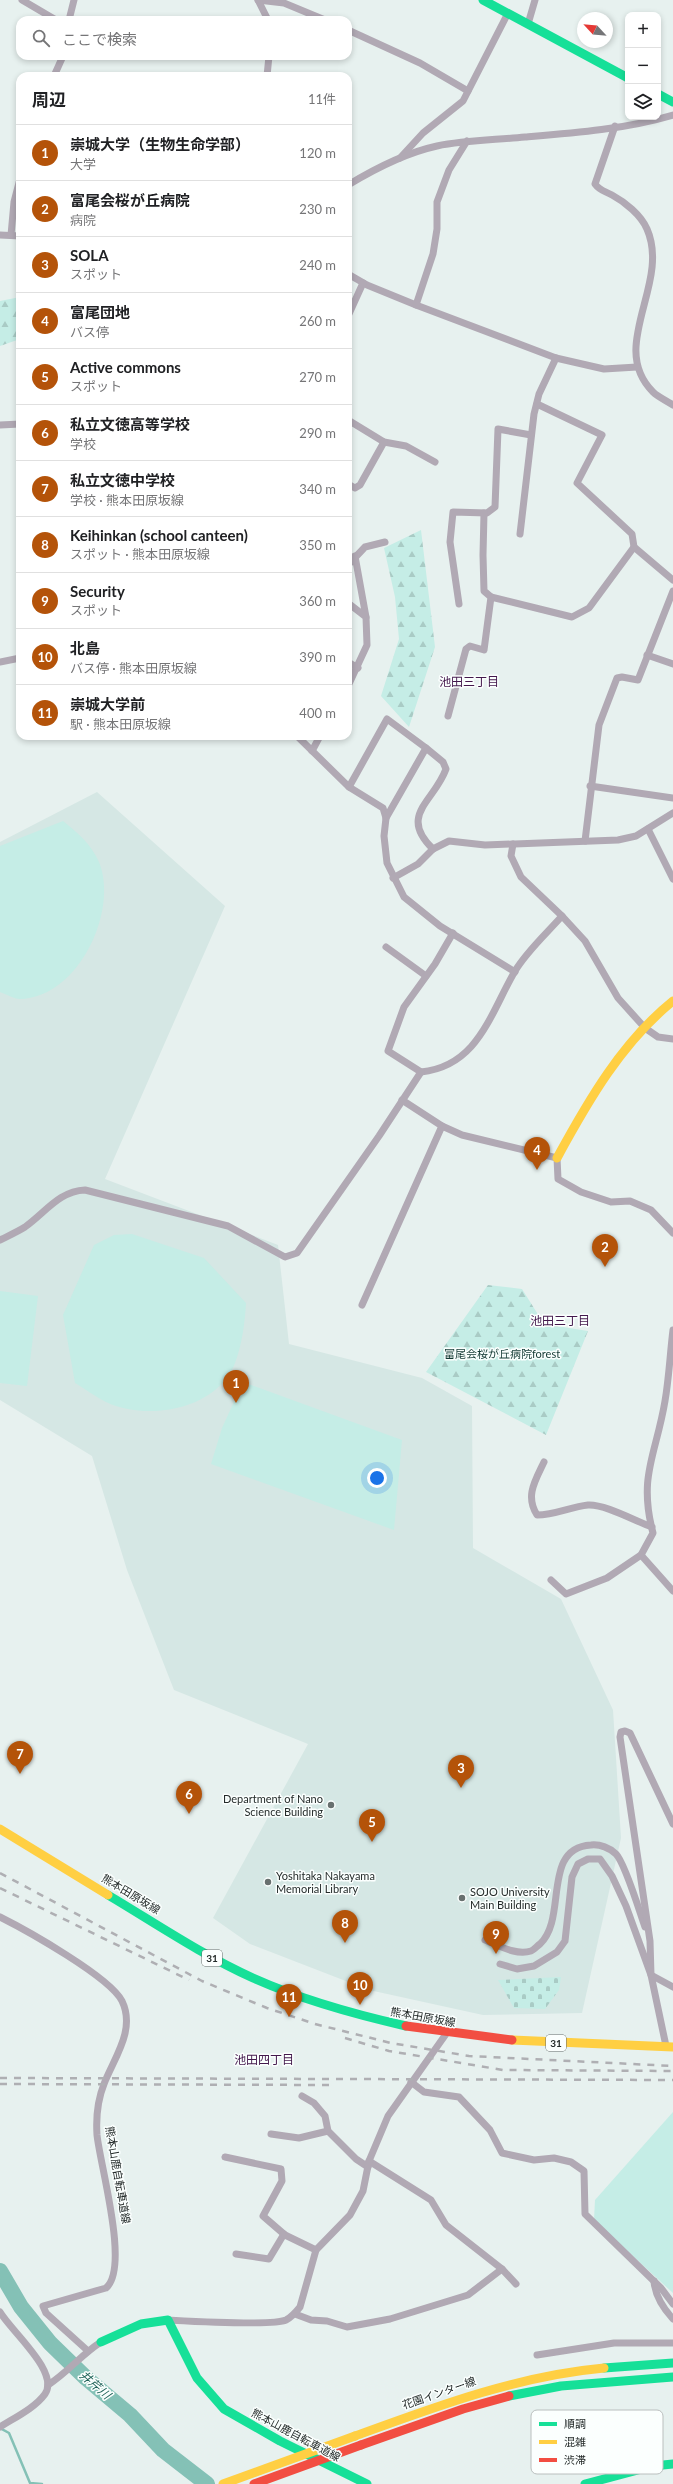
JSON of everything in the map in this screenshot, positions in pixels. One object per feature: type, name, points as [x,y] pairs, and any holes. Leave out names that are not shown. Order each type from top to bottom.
[{"type":"main road","points":[[483,0],[625,76]]},
{"type":"main road","points":[[661,96],[673,102]]},
{"type":"main road","points":[[557,1158],[574,1124],[645,1028],[662,1009],[673,1001]]},
{"type":"main road","name":"熊本田原坂線","points":[[0,1829],[214,1958],[255,1979],[348,2012],[446,2034],[531,2042],[669,2046]]},
{"type":"main road","points":[[101,2342],[141,2324],[168,2320]]},
{"type":"main road","name":"熊本山鹿自転車道線","points":[[168,2320],[197,2378],[209,2394],[224,2409],[280,2441],[367,2484]]},
{"type":"main road","name":"花園インター線","points":[[223,2484],[467,2395],[524,2381],[581,2370],[673,2363]]},
{"type":"main road","name":"花園インター線","points":[[254,2484],[471,2406],[526,2392],[582,2384],[673,2377]]},
{"type":"main road","points":[[663,2465],[673,2464]]},
{"type":"main road","points":[[585,2484],[623,2474]]},
{"type":"street","points":[[22,0],[49,16]]},
{"type":"street","points":[[70,16],[74,0]]},
{"type":"street","points":[[258,0],[266,16]]},
{"type":"street","points":[[258,0],[284,3],[315,16]]},
{"type":"street","points":[[528,24],[535,0]]},
{"type":"street","points":[[400,158],[423,133],[463,101],[508,13]]},
{"type":"street","points":[[352,32],[420,63],[468,91]]},
{"type":"street","points":[[56,72],[61,60]]},
{"type":"street","points":[[267,72],[269,60]]},
{"type":"street","points":[[352,183],[374,169],[400,158],[436,146],[467,141],[526,137],[615,126],[653,121],[673,115]]},
{"type":"street","points":[[615,126],[595,184],[600,191],[612,195],[632,210],[647,228],[652,255],[652,275],[649,294],[635,338],[637,367],[652,392],[673,405]]},
{"type":"street","points":[[416,305],[433,254],[437,229],[437,202],[448,170],[467,141]]},
{"type":"street","points":[[11,235],[16,194]]},
{"type":"street","points":[[0,235],[16,236]]},
{"type":"street","points":[[352,276],[363,283],[416,305],[556,358],[604,369],[637,367]]},
{"type":"street","points":[[352,307],[363,283]]},
{"type":"street","points":[[520,534],[537,404],[556,358]]},
{"type":"street","points":[[537,404],[602,435],[577,483],[632,534],[634,547],[673,580]]},
{"type":"street","points":[[352,422],[384,442],[406,446],[435,462]]},
{"type":"street","points":[[0,425],[16,424]]},
{"type":"street","points":[[459,604],[450,542],[452,512],[484,513],[495,507],[498,429],[532,435]]},
{"type":"street","points":[[352,486],[355,488],[360,485],[384,442]]},
{"type":"street","points":[[484,513],[482,555],[484,591],[491,597],[572,617],[589,608],[634,547]]},
{"type":"street","points":[[352,560],[365,547],[385,542]]},
{"type":"street","points":[[352,679],[367,645],[366,617],[355,556]]},
{"type":"street","points":[[586,841],[590,786],[599,725],[617,678],[622,677],[638,680],[673,591]]},
{"type":"street","points":[[448,716],[466,649],[470,646],[484,650],[491,597]]},
{"type":"street","points":[[352,606],[366,617]]},
{"type":"street","points":[[647,655],[673,664]]},
{"type":"street","points":[[0,662],[16,659]]},
{"type":"street","points":[[352,664],[358,668]]},
{"type":"street","points":[[349,787],[387,719],[443,762],[446,769],[442,779],[420,813],[416,824],[421,838],[433,849]]},
{"type":"street","points":[[301,740],[349,787],[383,808],[386,818],[385,852],[387,863],[393,878],[404,897],[440,926],[515,972]]},
{"type":"street","points":[[312,751],[318,740]]},
{"type":"street","points":[[386,818],[426,748]]},
{"type":"street","points":[[590,786],[673,798]]},
{"type":"street","points":[[393,878],[418,864],[433,849],[450,841],[485,845],[618,840],[636,836],[673,813]]},
{"type":"street","points":[[648,829],[673,879]]},
{"type":"street","points":[[513,844],[511,856],[522,877],[585,941],[618,998],[645,1028],[658,1037],[673,1039]]},
{"type":"street","points":[[453,933],[426,976],[404,1007],[388,1051],[421,1072],[438,1071],[465,1055],[480,1036],[515,972],[562,916]]},
{"type":"street","points":[[386,947],[426,976]]},
{"type":"street","points":[[0,1240],[24,1228],[63,1195],[72,1191],[85,1190],[101,1192],[130,1202],[228,1226],[284,1256],[297,1253],[421,1072]]},
{"type":"street","points":[[402,1100],[442,1126],[462,1135],[557,1158],[558,1179],[581,1192],[611,1202],[630,1202],[650,1210],[673,1233]]},
{"type":"street","points":[[362,1305],[442,1126]]},
{"type":"street","points":[[550,1580],[566,1594],[608,1578],[641,1555],[653,1533],[646,1492],[648,1466],[666,1400],[673,1330]]},
{"type":"street","points":[[544,1462],[531,1489],[531,1505],[537,1515],[550,1515],[590,1505],[611,1510],[652,1527]]},
{"type":"street","points":[[641,1555],[673,1591]]},
{"type":"street","points":[[651,1975],[650,1941],[620,1737],[621,1732],[625,1731],[630,1733],[673,1824]]},
{"type":"street","points":[[484,1940],[518,1952],[532,1951],[544,1940],[553,1923],[561,1869],[567,1855],[580,1845],[594,1844],[606,1848],[617,1855],[650,1941]]},
{"type":"street","points":[[500,1964],[517,1968],[534,1966],[557,1952],[565,1941],[572,1877],[578,1864],[588,1860],[600,1859],[612,1876],[626,1906],[651,1975],[669,2046]]},
{"type":"street","name":"熊本山鹿自転車道線","points":[[0,1917],[24,1929],[74,1961],[103,1981],[122,2000],[127,2030],[120,2050],[103,2085],[97,2121],[115,2230],[114,2268],[110,2284],[106,2288],[43,2306],[46,2313],[88,2351]]},
{"type":"street","points":[[651,1975],[673,1987]]},
{"type":"street","points":[[168,2320],[231,2322],[285,2321],[295,2314],[300,2307],[316,2250],[350,2215],[363,2191],[368,2164],[388,2116],[446,2034]]},
{"type":"street","points":[[411,2082],[424,2092],[459,2097],[490,2130],[502,2153],[534,2160],[554,2158],[572,2162],[584,2171],[585,2214],[654,2281],[673,2304]]},
{"type":"street","points":[[302,2096],[314,2103],[325,2116],[328,2131],[356,2159],[368,2164],[431,2200],[446,2225],[502,2270],[516,2284]]},
{"type":"street","points":[[270,2134],[299,2138],[328,2131]]},
{"type":"street","points":[[224,2157],[281,2169],[282,2180],[263,2216],[284,2234],[316,2250]]},
{"type":"street","points":[[236,2254],[269,2259],[284,2234]]},
{"type":"street","points":[[295,2314],[311,2320],[326,2321],[347,2327],[390,2319],[468,2295],[502,2270]]},
{"type":"street","points":[[654,2281],[655,2290],[664,2309],[673,2319]]},
{"type":"street","points":[[0,2312],[40,2362],[47,2375],[48,2385],[45,2394],[35,2404],[0,2427]]},
{"type":"street","points":[[48,2385],[60,2377],[88,2351],[101,2342]]},
{"type":"street","points":[[537,2354],[614,2343],[673,2343]]},
{"type":"shaded area","points":[[97,792],[225,906],[105,1179],[278,1245],[289,1344],[422,1378],[472,1406],[473,1548],[561,1599],[613,1710],[621,1838],[582,2013],[483,2015],[369,1990],[250,1944],[213,1918],[308,1744],[174,1690],[127,1570],[92,1456],[0,1400],[0,842]]},
{"type":"green space","points":[[16,298],[16,340],[0,346],[0,301]]},
{"type":"green space","points":[[421,530],[435,647],[409,727],[381,696],[399,639],[395,597],[384,548]]},
{"type":"green space","points":[[63,821],[79,834],[88,844],[99,862],[104,882],[103,904],[98,927],[89,948],[76,968],[60,984],[41,995],[20,999],[15,998],[0,992],[0,846]]},
{"type":"green space","points":[[132,1234],[204,1258],[246,1303],[240,1349],[235,1363],[226,1379],[214,1391],[198,1401],[161,1411],[141,1411],[123,1408],[106,1402],[75,1383],[63,1315],[94,1245],[114,1235]]},
{"type":"green space","name":"富尾会桜が丘病院forest","points":[[488,1285],[522,1289],[544,1324],[588,1331],[546,1435],[426,1372]]},
{"type":"green space","points":[[0,1291],[38,1296],[27,1386],[0,1383]]},
{"type":"green space","points":[[243,1382],[402,1440],[394,1530],[211,1464],[222,1428]]},
{"type":"green space","points":[[561,1977],[559,1990],[545,2009],[514,2008],[498,1980]]},
{"type":"green space","points":[[673,2112],[673,2293],[594,2220],[595,2200]]},
{"type":"waterway","name":"井芹川","points":[[0,2271],[21,2307],[50,2343],[86,2378],[130,2415],[163,2450],[207,2484]]},
{"type":"waterway","points":[[0,2428],[9,2433],[30,2483],[42,2484]]},
{"type":"railway","points":[[0,1873],[202,1981],[267,2008],[315,2024],[391,2043],[469,2056],[673,2066]]},
{"type":"railway","points":[[0,1888],[189,1980]]},
{"type":"railway","points":[[345,2038],[389,2051],[503,2070],[673,2071]]},
{"type":"railway","points":[[0,2078],[673,2080]]},
{"type":"railway","points":[[0,2084],[330,2085]]},
{"type":"traffic: fast","points":[[483,0],[625,76]]},
{"type":"traffic: fast","points":[[661,96],[673,102]]},
{"type":"traffic: fast","points":[[108,1895],[197,1949],[234,1969],[271,1986],[328,2006],[406,2026]]},
{"type":"traffic: fast","points":[[101,2342],[141,2324],[168,2320],[197,2378],[224,2409],[280,2441],[367,2484]]},
{"type":"traffic: fast","points":[[604,2368],[673,2363]]},
{"type":"traffic: fast","points":[[509,2396],[561,2386],[673,2377]]},
{"type":"traffic: fast","points":[[663,2465],[673,2464]]},
{"type":"traffic: fast","points":[[585,2484],[623,2474]]},
{"type":"traffic: slow","points":[[557,1158],[594,1094],[622,1054],[655,1017],[673,1001]]},
{"type":"traffic: slow","points":[[0,1829],[108,1895]]},
{"type":"traffic: slow","points":[[512,2040],[673,2047]]},
{"type":"traffic: slow","points":[[355,2436],[447,2403],[509,2385],[572,2372],[604,2368]]},
{"type":"traffic: slow","points":[[223,2484],[355,2436]]},
{"type":"traffic: jam","points":[[406,2026],[512,2040]]},
{"type":"traffic: jam","points":[[361,2445],[463,2409],[509,2396]]},
{"type":"traffic: jam","points":[[254,2484],[361,2445]]},
{"type":"place","name":"富尾団地","points":[[537,1170]]},
{"type":"place","name":"富尾会桜が丘病院","points":[[605,1267]]},
{"type":"place","name":"崇城大学（生物生命学部）","points":[[236,1403]]},
{"type":"place","name":"私立文徳中学校","points":[[20,1774]]},
{"type":"place","name":"SOLA","points":[[461,1788]]},
{"type":"place","name":"Department of Nano Science Building","points":[[331,1805]]},
{"type":"place","name":"私立文徳高等学校","points":[[189,1814]]},
{"type":"place","name":"Active commons","points":[[372,1842]]},
{"type":"place","name":"Yoshitaka Nakayama Memorial Library","points":[[268,1882]]},
{"type":"place","name":"SOJO University Main Building","points":[[462,1898]]},
{"type":"place","name":"Keihinkan (school canteen)","points":[[345,1943]]},
{"type":"place","name":"Security","points":[[496,1954]]},
{"type":"place","name":"北島","points":[[360,2005]]},
{"type":"place","name":"崇城大学前","points":[[289,2017]]},
{"type":"district","name":"池田三丁目","points":[[469,682]]},
{"type":"district","name":"池田三丁目","points":[[560,1321]]},
{"type":"district","name":"池田四丁目","points":[[264,2060]]}]
